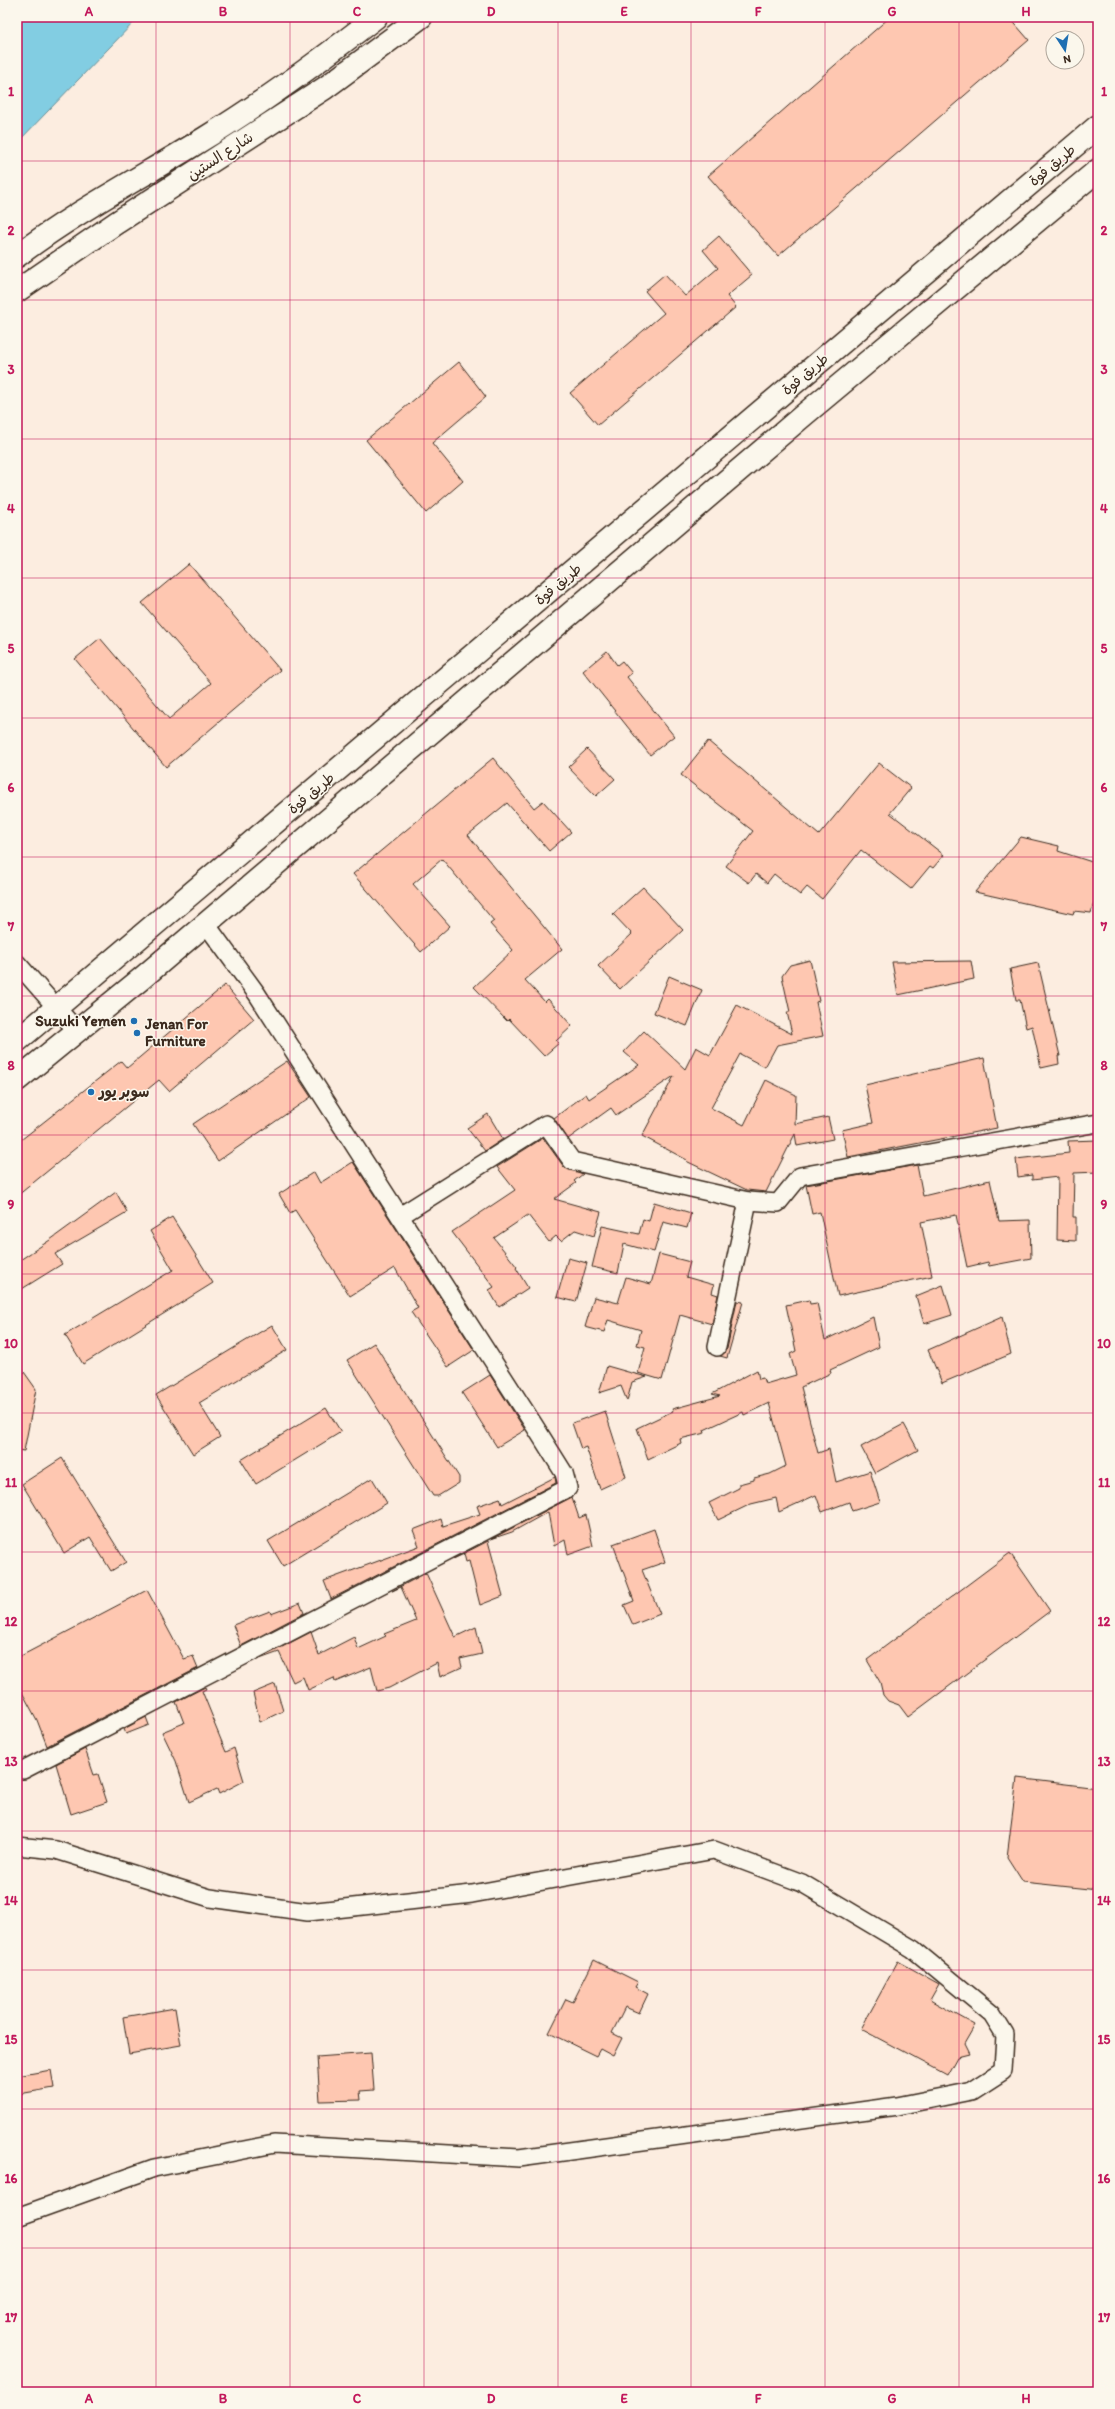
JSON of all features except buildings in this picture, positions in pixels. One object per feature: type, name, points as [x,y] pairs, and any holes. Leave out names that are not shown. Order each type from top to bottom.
[{"type":"highway","name":"شارع الستين","points":[[17,256],[99,200],[206,138],[311,68],[376,17]]},
{"type":"highway","name":"شارع الستين","points":[[17,291],[116,223],[325,88],[421,17]]},
{"type":"highway","name":"طريق فوة","points":[[17,1041],[1098,126]]},
{"type":"highway","name":"طريق فوة","points":[[17,1080],[206,924],[799,419],[1098,170]]},
{"type":"street","points":[[23,1770],[568,1488],[564,1473],[400,1216],[257,994],[206,924]]},
{"type":"street","points":[[17,963],[77,1031]]},
{"type":"street","points":[[400,1216],[546,1124],[572,1161],[748,1201],[778,1203],[800,1176],[1098,1123]]},
{"type":"street","points":[[717,1347],[748,1201]]},
{"type":"street","points":[[17,1846],[56,1850],[210,1898],[308,1912],[472,1894],[714,1850],[802,1884],[913,1949],[992,2014],[1005,2035],[1003,2071],[972,2091],[897,2106],[519,2158],[274,2144],[154,2168],[17,2217]]},
{"type":"water","points":[[17,17],[139,17],[17,143]]},
{"type":"place","name":"Suzuki Yemen","points":[[134,1021]]},
{"type":"place","name":"Jenan For Furniture","points":[[137,1033]]},
{"type":"place","name":"سوبر يور","points":[[91,1092]]}]
